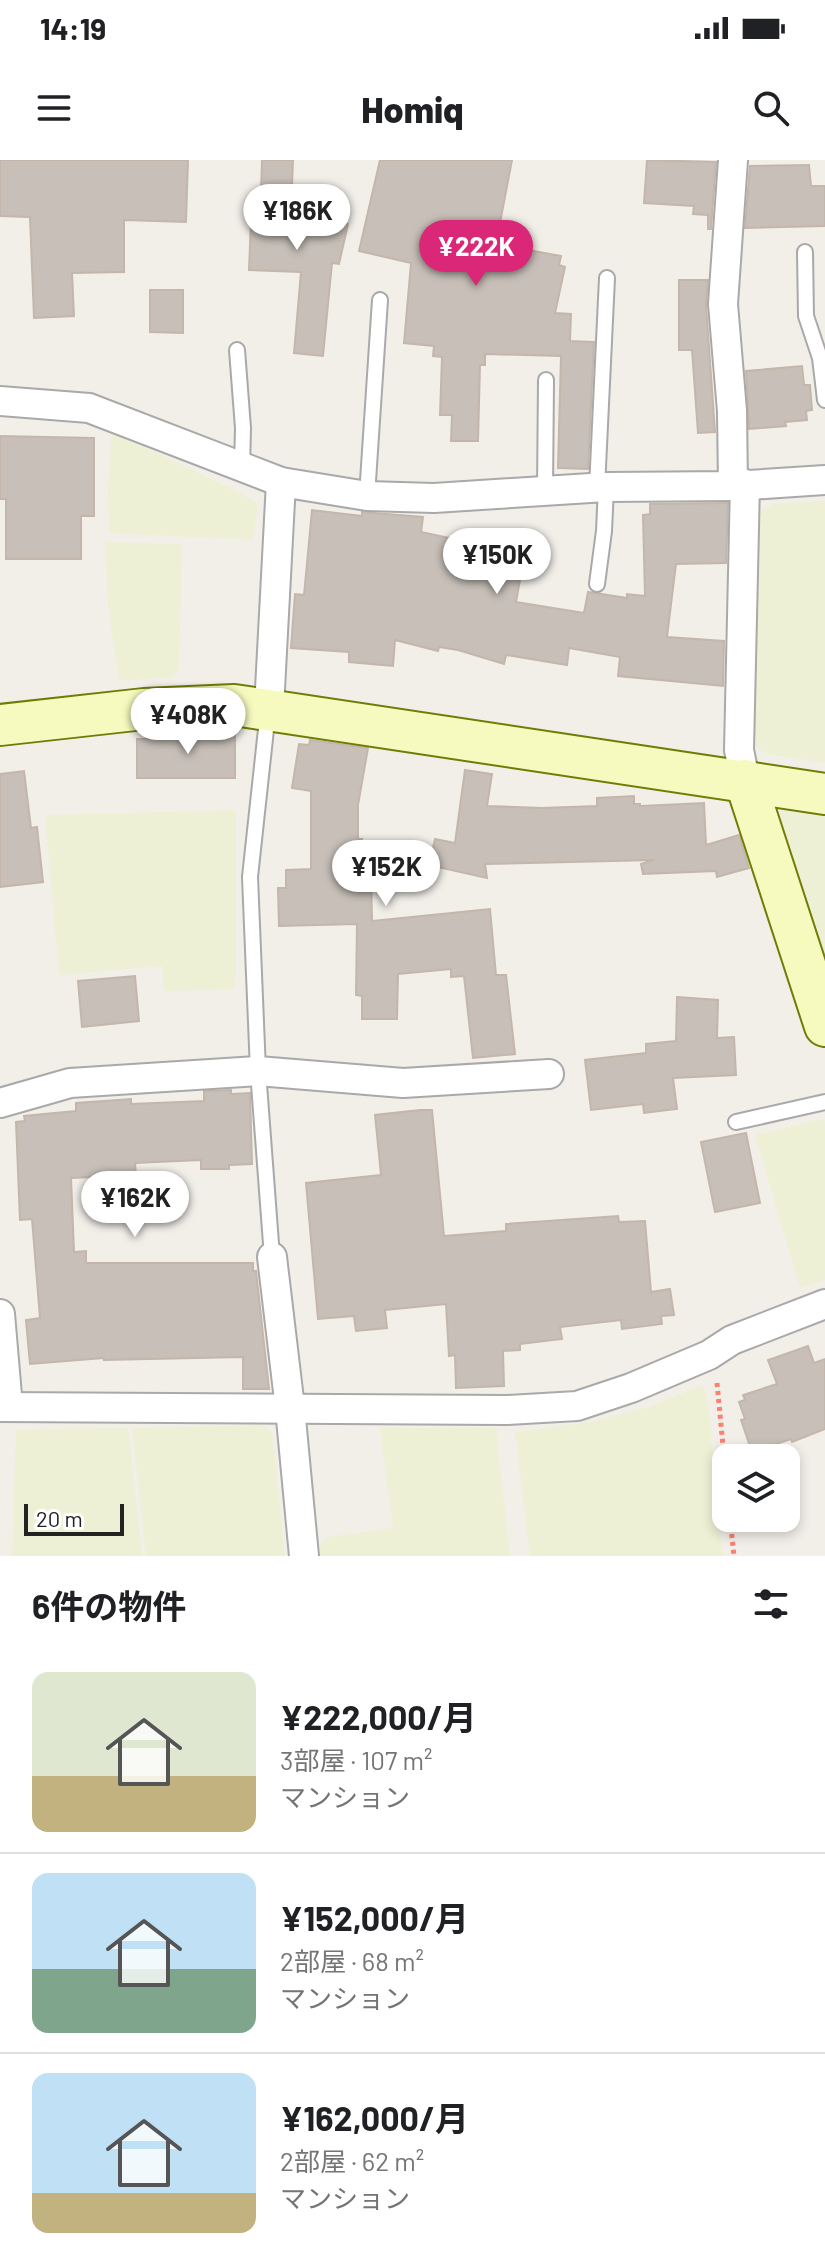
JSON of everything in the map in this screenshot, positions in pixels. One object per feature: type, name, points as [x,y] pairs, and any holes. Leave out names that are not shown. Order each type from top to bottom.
[{"type":"street","points":[[733,160],[723,304],[739,485],[739,750],[745,780],[825,1026]]},
{"type":"street","points":[[0,401],[89,408],[281,482],[367,496],[434,498],[825,480]]},
{"type":"street","points":[[269,708],[281,482]]},
{"type":"street","points":[[0,725],[187,706],[234,705],[825,794]]},
{"type":"street","points":[[0,1103],[70,1083],[258,1071],[403,1083],[549,1074]]},
{"type":"street","points":[[272,1257],[304,1556]]},
{"type":"street","points":[[0,1314],[4,1407],[507,1410],[577,1406],[631,1388],[709,1355],[732,1340],[825,1304]]},
{"type":"lane","points":[[805,252],[806,316],[820,358],[825,400]]},
{"type":"lane","points":[[597,584],[604,531],[601,488],[607,278]]},
{"type":"lane","points":[[367,496],[380,300]]},
{"type":"lane","points":[[237,350],[243,428],[242,467]]},
{"type":"lane","points":[[545,491],[546,380]]},
{"type":"lane","points":[[269,708],[250,877],[258,1071],[272,1257]]},
{"type":"lane","points":[[736,1122],[825,1102]]},
{"type":"path","points":[[709,1355],[717,1384],[723,1444]]},
{"type":"path","points":[[731,1532],[734,1556]]},
{"type":"green space","points":[[111,436],[168,458],[246,496],[258,505],[253,540],[109,533]]},
{"type":"green space","points":[[825,501],[825,763],[768,754],[749,739],[756,518],[762,510],[774,504]]},
{"type":"green space","points":[[105,542],[182,544],[179,669],[173,677],[119,681],[108,604]]},
{"type":"green space","points":[[787,807],[825,813],[825,967],[776,818]]},
{"type":"green space","points":[[236,810],[236,977],[233,989],[164,991],[162,966],[59,975],[45,815]]},
{"type":"green space","points":[[821,1119],[825,1121],[825,1280],[800,1288],[755,1135]]},
{"type":"green space","points":[[702,1385],[707,1394],[712,1445],[712,1532],[721,1532],[723,1556],[530,1556],[515,1432],[595,1421],[649,1407]]},
{"type":"green space","points":[[264,1425],[272,1432],[285,1556],[146,1556],[132,1428]]},
{"type":"green space","points":[[128,1428],[142,1556],[12,1556],[16,1429]]},
{"type":"green space","points":[[380,1428],[496,1428],[510,1556],[320,1556],[320,1545],[327,1537],[393,1528]]},
{"type":"building","points":[[0,160],[188,160],[186,222],[124,220],[124,272],[72,273],[74,316],[34,318],[30,217],[0,216]]},
{"type":"building","points":[[262,160],[293,160],[291,212],[348,224],[339,264],[332,263],[323,356],[294,353],[301,272],[249,270],[251,220],[260,221]]},
{"type":"building","points":[[380,160],[512,160],[496,244],[561,256],[559,265],[565,267],[555,313],[571,314],[570,341],[594,342],[588,469],[558,468],[561,356],[485,354],[485,365],[480,365],[478,441],[451,441],[452,415],[440,415],[442,357],[433,356],[434,346],[404,343],[411,263],[359,251]]},
{"type":"building","points":[[647,160],[716,162],[711,229],[708,229],[708,215],[693,214],[694,206],[644,203]]},
{"type":"building","points":[[809,165],[811,186],[825,186],[825,226],[745,228],[750,166]]},
{"type":"building","points":[[679,280],[708,280],[706,305],[715,432],[698,433],[692,350],[679,350]]},
{"type":"building","points":[[150,290],[183,290],[183,333],[150,332]]},
{"type":"building","points":[[802,366],[804,385],[810,385],[812,410],[806,411],[807,420],[785,422],[786,426],[749,429],[746,371]]},
{"type":"building","points":[[0,436],[94,438],[94,516],[81,516],[81,559],[6,559],[6,499],[0,499]]},
{"type":"building","points":[[728,503],[726,563],[676,564],[667,637],[724,641],[723,686],[618,676],[620,657],[569,648],[567,665],[506,655],[504,664],[458,650],[439,647],[438,651],[395,640],[393,666],[349,662],[349,652],[291,648],[295,594],[304,595],[312,510],[362,516],[362,512],[423,517],[421,532],[482,545],[484,533],[527,541],[516,602],[584,613],[588,592],[627,598],[627,594],[645,596],[643,515],[650,514],[650,504]]},
{"type":"building","points":[[170,731],[235,731],[235,778],[137,778],[137,739],[170,739]]},
{"type":"building","points":[[310,740],[368,748],[358,805],[358,839],[362,839],[362,868],[371,868],[372,921],[490,909],[496,975],[506,975],[515,1054],[473,1058],[464,976],[451,977],[451,969],[398,974],[397,1019],[362,1019],[362,996],[356,995],[357,924],[279,926],[278,888],[286,888],[286,870],[311,869],[311,791],[292,788],[299,744],[309,745]]},
{"type":"building","points":[[465,770],[492,774],[487,806],[597,806],[597,798],[634,796],[634,804],[640,806],[704,803],[706,845],[739,835],[749,868],[717,877],[716,871],[643,874],[641,864],[654,860],[485,864],[487,878],[429,865],[435,839],[455,843]]},
{"type":"building","points":[[24,771],[31,828],[37,827],[43,882],[0,887],[0,774]]},
{"type":"building","points":[[135,976],[139,1021],[82,1027],[78,981]]},
{"type":"building","points":[[677,997],[718,1000],[717,1038],[734,1037],[736,1075],[673,1078],[677,1109],[644,1113],[643,1104],[591,1110],[585,1060],[646,1053],[646,1044],[676,1041]]},
{"type":"building","points":[[231,1090],[231,1094],[250,1093],[252,1164],[229,1165],[229,1169],[201,1169],[201,1160],[135,1163],[136,1175],[71,1178],[74,1252],[86,1251],[86,1263],[253,1263],[269,1389],[243,1389],[243,1357],[104,1358],[30,1364],[26,1320],[40,1318],[32,1219],[20,1220],[16,1122],[25,1121],[24,1116],[76,1111],[76,1103],[131,1099],[131,1104],[204,1101],[204,1091]]},
{"type":"building","points":[[432,1110],[444,1236],[506,1231],[506,1224],[618,1216],[619,1222],[645,1221],[651,1292],[670,1289],[674,1315],[661,1316],[662,1324],[622,1329],[621,1320],[560,1327],[562,1339],[520,1344],[520,1350],[503,1351],[504,1386],[456,1388],[455,1355],[449,1356],[446,1304],[385,1310],[387,1328],[356,1331],[354,1316],[318,1319],[306,1183],[381,1175],[375,1115]]},
{"type":"building","points":[[746,1133],[760,1203],[715,1212],[701,1142]]},
{"type":"building","points":[[808,1346],[814,1363],[825,1359],[825,1429],[792,1442],[791,1439],[776,1444],[749,1444],[739,1402],[745,1400],[743,1395],[777,1384],[768,1360]]}]
